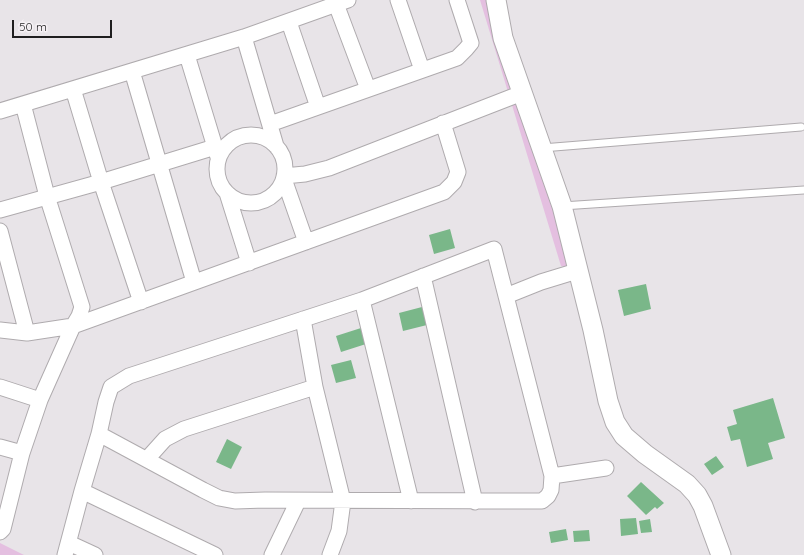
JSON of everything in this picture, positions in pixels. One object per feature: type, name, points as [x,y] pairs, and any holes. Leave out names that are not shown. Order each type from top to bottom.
[{"type":"street","points":[[398,0],[422,70]]},
{"type":"street","points":[[270,124],[457,58],[471,43],[457,0]]},
{"type":"street","points":[[496,0],[503,38],[562,206],[593,330],[608,401],[615,422],[624,436],[645,454],[687,484],[697,495],[703,506],[721,555]]},
{"type":"street","points":[[0,111],[244,37],[342,2],[368,89]]},
{"type":"street","points":[[289,22],[318,107]]},
{"type":"street","points":[[244,37],[276,146]]},
{"type":"street","points":[[187,55],[217,153],[218,177],[227,193],[248,263]]},
{"type":"street","points":[[132,71],[194,282]]},
{"type":"street","points":[[72,89],[141,302]]},
{"type":"street","points":[[284,177],[329,168],[522,93]]},
{"type":"street","points":[[0,532],[3,529],[22,453],[40,400],[82,307],[47,196],[23,104]]},
{"type":"street","points":[[0,330],[27,333],[73,326],[444,192],[454,182],[458,172],[442,123]]},
{"type":"street","points":[[0,210],[101,182],[159,163],[223,152],[228,145],[235,140],[244,136],[253,135],[269,140],[281,153],[284,161],[284,177],[306,242]]},
{"type":"street","points":[[227,193],[242,202],[259,202],[275,194],[284,177]]},
{"type":"street","points":[[0,231],[6,271],[27,333]]},
{"type":"street","points":[[95,555],[67,549],[111,387],[129,376],[362,300],[494,249],[552,476],[548,496],[542,501],[235,501],[219,498],[99,434]]},
{"type":"street","points":[[506,296],[541,282],[578,271]]},
{"type":"street","points":[[423,276],[475,502]]},
{"type":"street","points":[[362,300],[411,502]]},
{"type":"street","points":[[302,319],[315,387],[342,501],[339,531],[330,555]]},
{"type":"street","points":[[0,387],[40,400]]},
{"type":"street","points":[[147,459],[165,439],[184,429],[315,387]]},
{"type":"street","points":[[0,447],[22,453]]},
{"type":"street","points":[[552,476],[606,468]]},
{"type":"street","points":[[82,491],[215,555]]},
{"type":"street","points":[[272,555],[298,501]]},
{"type":"lane","points":[[541,148],[801,127]]},
{"type":"lane","points":[[562,206],[804,190]]},
{"type":"shaded area","points":[[480,0],[496,0],[572,261],[567,267],[561,266]]},
{"type":"shaded area","points":[[0,543],[24,555],[0,555]]},
{"type":"building","points":[[450,229],[455,248],[434,254],[429,235]]},
{"type":"building","points":[[646,284],[651,309],[624,316],[618,290]]},
{"type":"building","points":[[422,307],[427,325],[403,331],[399,313]]},
{"type":"building","points":[[361,328],[366,344],[341,352],[336,336]]},
{"type":"building","points":[[351,360],[356,378],[336,383],[331,365]]},
{"type":"building","points":[[773,398],[785,438],[768,443],[773,459],[747,467],[740,439],[731,441],[727,427],[737,424],[733,410]]},
{"type":"building","points":[[227,439],[242,447],[231,469],[216,462]]},
{"type":"building","points":[[716,456],[724,467],[712,475],[704,464]]},
{"type":"building","points":[[641,482],[664,503],[657,509],[655,507],[646,515],[627,496]]},
{"type":"building","points":[[636,518],[638,534],[621,536],[620,519]]},
{"type":"building","points":[[650,519],[652,532],[641,533],[639,521]]},
{"type":"building","points":[[566,529],[568,540],[551,543],[549,532]]},
{"type":"building","points":[[589,530],[590,541],[574,542],[573,531]]}]
